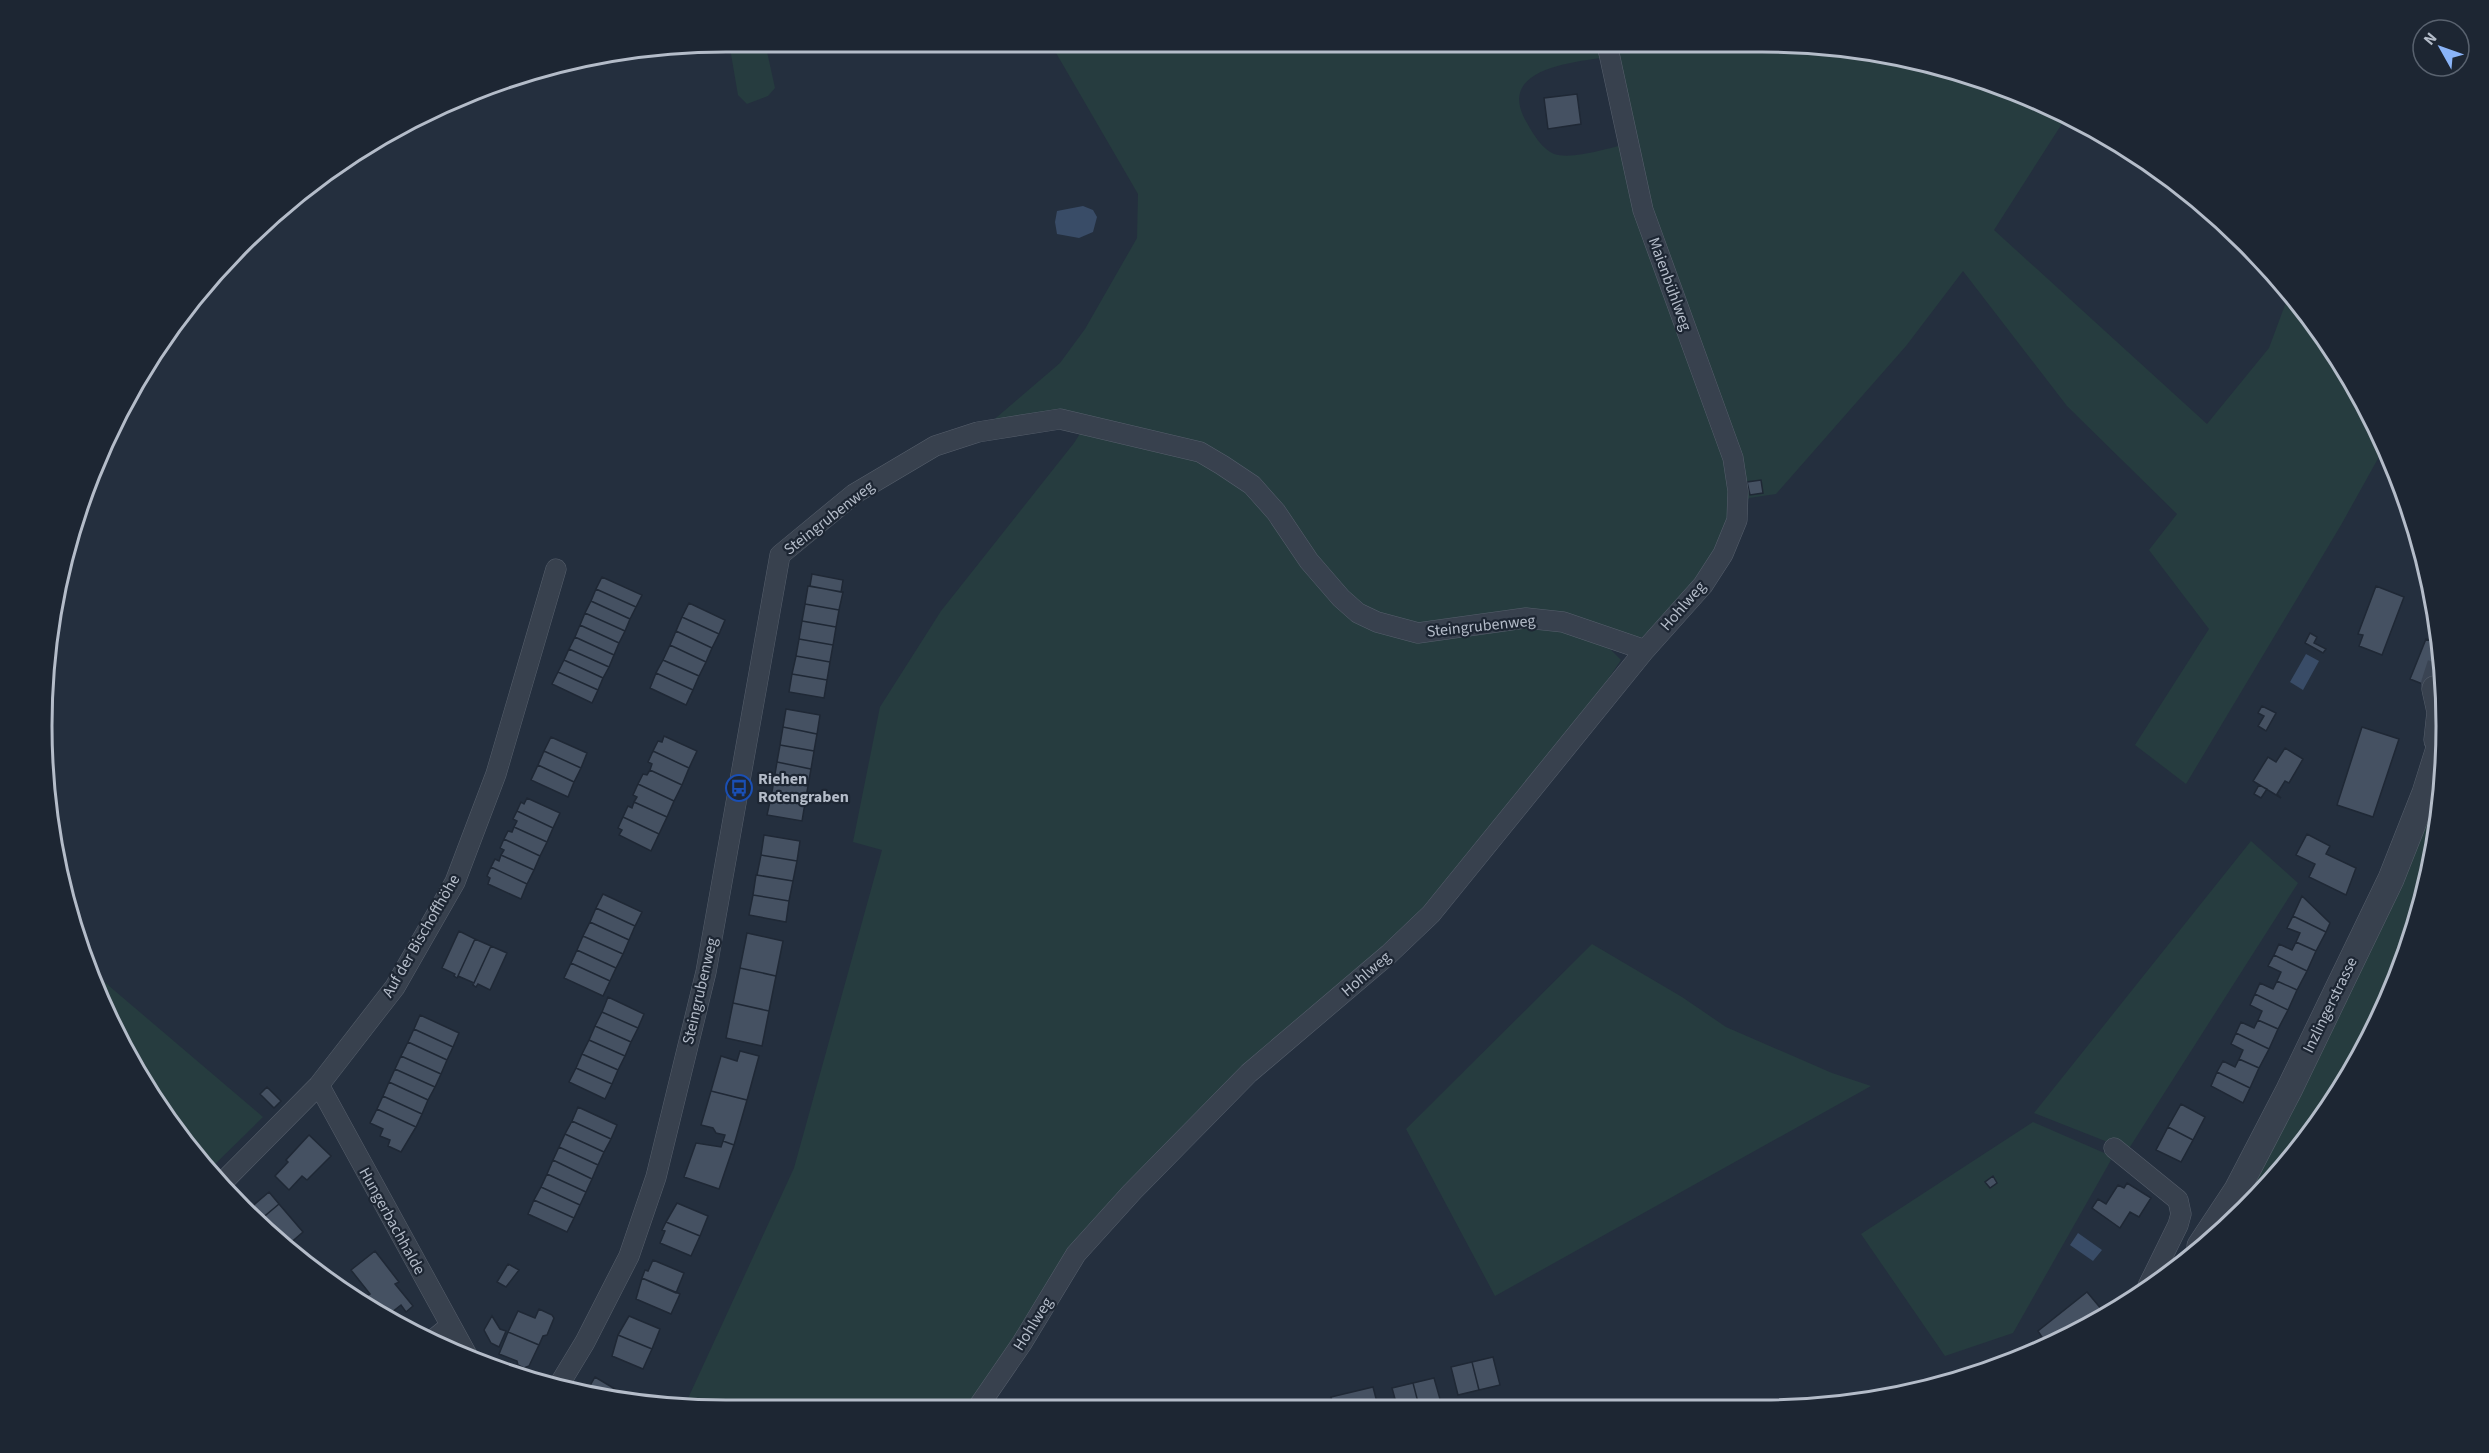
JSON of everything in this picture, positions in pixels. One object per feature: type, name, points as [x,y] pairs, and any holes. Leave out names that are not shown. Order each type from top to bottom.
[{"type":"street","name":"Maienbühlweg","points":[[1609,52],[1643,210],[1733,458],[1738,491],[1737,520]]},
{"type":"street","name":"Steingrubenweg","points":[[562,1380],[585,1342],[629,1256],[656,1177],[706,972],[780,555],[854,494],[935,446],[978,432],[1060,419],[1200,452],[1222,465],[1252,485],[1276,512],[1310,561],[1341,598],[1358,613],[1377,622],[1418,633],[1526,618],[1563,622],[1645,650]]},
{"type":"street","name":"Hohlweg","points":[[983,1400],[1022,1343],[1076,1254],[1132,1192],[1249,1073],[1389,954],[1431,914],[1645,650],[1703,585],[1723,554],[1737,520]]},
{"type":"street","name":"Auf der Bischoffhöhe","points":[[227,1178],[319,1085],[395,987],[455,882],[496,774],[556,569]]},
{"type":"street","name":"Inzlingerstrasse","points":[[2211,1229],[2237,1190],[2253,1160],[2391,879],[2435,761]]},
{"type":"street","name":"Hungerbachhalde","points":[[319,1085],[462,1346]]},
{"type":"street","points":[[2114,1148],[2178,1200],[2181,1214],[2178,1225],[2153,1275]]},
{"type":"street","points":[[438,1336],[450,1326]]},
{"type":"green space","points":[[731,52],[767,52],[775,88],[768,96],[747,104],[738,95]]},
{"type":"green space","points":[[1055,52],[1762,52],[1850,58],[1894,65],[1979,88],[2063,123],[1994,230],[2207,424],[2269,348],[2286,302],[2323,352],[2367,428],[2379,456],[2341,525],[2186,784],[2135,745],[2209,629],[2149,550],[2177,514],[2067,406],[1963,271],[1906,346],[1776,494],[1749,498],[1695,583],[1647,638],[1622,634],[1558,615],[1413,624],[1382,619],[1356,604],[1237,468],[1066,414],[990,423],[1060,363],[1085,329],[1137,238],[1138,194]],"holes":[[[1609,57],[1627,144],[1571,156],[1554,154],[1542,145],[1527,123],[1520,105],[1521,90],[1529,79],[1542,71],[1559,66]]]},
{"type":"green space","points":[[1083,429],[1191,458],[1215,469],[1251,494],[1373,628],[1543,626],[1601,640],[1621,660],[1596,697],[1427,909],[1092,1228],[982,1400],[688,1399],[794,1168],[882,850],[853,842],[880,707],[941,611]]},
{"type":"green space","points":[[2433,788],[2424,858],[2414,901],[2401,943],[2367,1025],[2323,1101],[2297,1137],[2269,1171],[2232,1209]]},
{"type":"green space","points":[[2251,841],[2298,883],[2128,1150],[2034,1113]]},
{"type":"green space","points":[[1592,944],[1682,997],[1726,1027],[1832,1073],[1871,1086],[1495,1296],[1406,1129]]},
{"type":"green space","points":[[103,980],[263,1117],[215,1164],[166,1101],[143,1064],[122,1025]]},
{"type":"green space","points":[[2033,1122],[2109,1155],[2111,1160],[2013,1333],[1945,1356],[1861,1234]]},
{"type":"water","points":[[1083,206],[1093,210],[1097,217],[1093,232],[1079,238],[1057,234],[1055,222],[1057,211]]},
{"type":"water","points":[[2306,654],[2319,661],[2303,690],[2290,682]]},
{"type":"water","points":[[2078,1233],[2102,1250],[2093,1261],[2070,1245]]},
{"type":"building","points":[[1577,94],[1581,124],[1548,129],[1544,98]]},
{"type":"building","points":[[1761,480],[1763,493],[1750,495],[1747,482]]},
{"type":"building","points":[[812,574],[843,580],[841,592],[810,586]]},
{"type":"building","points":[[602,577],[642,595],[636,607],[596,589]]},
{"type":"building","points":[[808,586],[843,592],[839,610],[805,604]]},
{"type":"building","points":[[2376,586],[2404,597],[2382,655],[2359,646],[2363,635],[2358,634]]},
{"type":"building","points":[[596,589],[636,607],[630,619],[591,601]]},
{"type":"building","points":[[591,601],[630,619],[625,631],[585,613]]},
{"type":"building","points":[[689,603],[725,620],[719,634],[682,617]]},
{"type":"building","points":[[805,604],[839,610],[836,627],[802,621]]},
{"type":"building","points":[[585,613],[625,631],[619,643],[580,625]]},
{"type":"building","points":[[682,617],[719,634],[712,648],[676,631]]},
{"type":"building","points":[[802,621],[836,627],[833,645],[799,639]]},
{"type":"building","points":[[580,625],[619,643],[614,655],[575,637]]},
{"type":"building","points":[[676,631],[712,648],[706,662],[670,645]]},
{"type":"building","points":[[2310,633],[2317,637],[2314,643],[2326,649],[2323,653],[2305,643]]},
{"type":"building","points":[[575,637],[614,655],[609,667],[569,649]]},
{"type":"building","points":[[799,639],[833,645],[830,662],[796,656]]},
{"type":"building","points":[[2426,639],[2431,641],[2435,689],[2410,679]]},
{"type":"building","points":[[670,645],[706,662],[699,676],[663,660]]},
{"type":"building","points":[[569,649],[609,667],[603,678],[564,660]]},
{"type":"building","points":[[796,656],[830,662],[827,680],[792,674]]},
{"type":"building","points":[[564,660],[603,678],[598,690],[558,672]]},
{"type":"building","points":[[663,660],[699,676],[693,690],[656,673]]},
{"type":"building","points":[[558,672],[598,690],[592,703],[552,684]]},
{"type":"building","points":[[656,673],[693,690],[686,705],[650,688]]},
{"type":"building","points":[[792,674],[827,680],[824,698],[789,692]]},
{"type":"building","points":[[2262,706],[2276,713],[2266,731],[2258,726],[2264,716],[2258,713]]},
{"type":"building","points":[[786,709],[820,715],[817,734],[783,727]]},
{"type":"building","points":[[783,727],[817,734],[814,751],[780,745]]},
{"type":"building","points":[[2362,727],[2399,739],[2373,817],[2337,805]]},
{"type":"building","points":[[664,736],[697,751],[689,768],[653,751],[658,741],[662,742]]},
{"type":"building","points":[[551,737],[587,753],[581,768],[544,751]]},
{"type":"building","points":[[780,745],[814,751],[811,769],[777,762]]},
{"type":"building","points":[[2285,748],[2303,759],[2289,783],[2285,781],[2277,794],[2281,798],[2253,781],[2268,757],[2276,762]]},
{"type":"building","points":[[544,751],[581,768],[574,782],[538,765]]},
{"type":"building","points":[[653,751],[689,768],[682,785],[650,770],[652,764],[648,762]]},
{"type":"building","points":[[777,762],[811,769],[808,786],[774,780]]},
{"type":"building","points":[[538,765],[574,782],[568,797],[531,780]]},
{"type":"building","points":[[650,770],[682,785],[674,801],[638,784],[643,774],[647,775]]},
{"type":"building","points":[[774,780],[808,786],[805,803],[771,797]]},
{"type":"building","points":[[638,784],[674,801],[667,817],[634,802],[637,797],[633,795]]},
{"type":"building","points":[[2259,785],[2267,789],[2261,798],[2254,794]]},
{"type":"building","points":[[771,797],[805,803],[802,821],[767,815]]},
{"type":"building","points":[[527,798],[560,813],[553,828],[517,811],[521,802],[524,804]]},
{"type":"building","points":[[634,802],[667,817],[659,834],[623,817],[628,806],[632,808]]},
{"type":"building","points":[[517,811],[553,828],[547,842],[514,827],[517,821],[513,819]]},
{"type":"building","points":[[623,817],[659,834],[651,851],[619,835],[622,830],[618,828]]},
{"type":"building","points":[[514,827],[547,842],[540,856],[504,839],[508,831],[512,832]]},
{"type":"building","points":[[2307,834],[2330,846],[2326,854],[2356,868],[2346,895],[2309,877],[2315,864],[2296,855]]},
{"type":"building","points":[[764,835],[800,841],[797,861],[761,855]]},
{"type":"building","points":[[504,839],[540,856],[534,870],[501,855],[504,850],[500,848]]},
{"type":"building","points":[[501,855],[534,870],[527,884],[491,867],[495,859],[499,861]]},
{"type":"building","points":[[761,855],[797,861],[793,881],[757,875]]},
{"type":"building","points":[[491,867],[527,884],[521,899],[488,884],[490,878],[487,876]]},
{"type":"building","points":[[756,875],[793,881],[789,901],[753,895]]},
{"type":"building","points":[[603,894],[642,912],[635,926],[596,908]]},
{"type":"building","points":[[753,895],[789,901],[786,922],[749,915]]},
{"type":"building","points":[[2302,896],[2330,923],[2326,932],[2293,916]]},
{"type":"building","points":[[596,908],[635,926],[629,940],[590,922]]},
{"type":"building","points":[[2293,916],[2326,932],[2316,951],[2296,942],[2300,933],[2287,928]]},
{"type":"building","points":[[590,922],[629,940],[623,954],[583,936]]},
{"type":"building","points":[[459,931],[475,939],[457,978],[455,974],[442,968]]},
{"type":"building","points":[[747,933],[783,941],[776,976],[740,968]]},
{"type":"building","points":[[583,936],[623,954],[616,968],[577,950]]},
{"type":"building","points":[[475,939],[491,946],[474,983],[458,976]]},
{"type":"building","points":[[2296,942],[2316,951],[2307,971],[2274,955],[2279,944],[2292,950]]},
{"type":"building","points":[[491,946],[507,953],[490,990],[478,984],[476,987],[473,985]]},
{"type":"building","points":[[577,950],[616,968],[610,981],[571,963]]},
{"type":"building","points":[[2274,955],[2307,971],[2297,990],[2277,981],[2281,972],[2268,966]]},
{"type":"building","points":[[571,963],[610,981],[603,996],[564,978]]},
{"type":"building","points":[[740,968],[776,976],[769,1011],[733,1003]]},
{"type":"building","points":[[2277,981],[2297,990],[2288,1010],[2255,994],[2260,983],[2273,989]]},
{"type":"building","points":[[2255,994],[2288,1010],[2278,1029],[2258,1020],[2262,1011],[2250,1005]]},
{"type":"building","points":[[608,997],[644,1014],[638,1028],[602,1012]]},
{"type":"building","points":[[733,1003],[769,1011],[762,1046],[726,1038]]},
{"type":"building","points":[[602,1012],[638,1028],[631,1042],[595,1026]]},
{"type":"building","points":[[420,1015],[459,1033],[453,1047],[414,1029]]},
{"type":"building","points":[[2258,1020],[2278,1029],[2269,1049],[2236,1033],[2241,1022],[2254,1028]]},
{"type":"building","points":[[595,1026],[631,1042],[625,1056],[589,1040]]},
{"type":"building","points":[[414,1029],[453,1047],[447,1060],[408,1042]]},
{"type":"building","points":[[2236,1033],[2269,1049],[2259,1068],[2239,1059],[2243,1050],[2231,1044]]},
{"type":"building","points":[[589,1040],[625,1056],[618,1070],[582,1054]]},
{"type":"building","points":[[408,1042],[447,1060],[441,1074],[401,1056]]},
{"type":"building","points":[[740,1051],[759,1056],[747,1100],[711,1091],[721,1056],[737,1061]]},
{"type":"building","points":[[582,1054],[618,1070],[612,1084],[576,1068]]},
{"type":"building","points":[[401,1056],[441,1074],[435,1087],[395,1069]]},
{"type":"building","points":[[2239,1059],[2259,1068],[2250,1088],[2217,1072],[2223,1061],[2235,1067]]},
{"type":"building","points":[[576,1068],[612,1084],[605,1099],[569,1082]]},
{"type":"building","points":[[395,1069],[435,1087],[428,1100],[389,1082]]},
{"type":"building","points":[[2217,1072],[2250,1088],[2243,1103],[2211,1086]]},
{"type":"building","points":[[389,1082],[428,1100],[422,1114],[383,1096]]},
{"type":"building","points":[[267,1087],[281,1101],[274,1108],[260,1094]]},
{"type":"building","points":[[711,1091],[747,1100],[734,1145],[723,1141],[725,1135],[716,1133],[713,1128],[701,1125]]},
{"type":"building","points":[[383,1096],[422,1114],[416,1127],[377,1109]]},
{"type":"building","points":[[2181,1104],[2205,1117],[2193,1140],[2168,1127]]},
{"type":"building","points":[[578,1107],[617,1125],[611,1139],[572,1121]]},
{"type":"building","points":[[377,1109],[416,1127],[401,1152],[388,1146],[390,1140],[380,1136],[383,1129],[370,1123]]},
{"type":"building","points":[[572,1121],[611,1139],[604,1152],[565,1134]]},
{"type":"building","points":[[2168,1127],[2193,1140],[2181,1162],[2156,1150]]},
{"type":"building","points":[[565,1134],[604,1152],[598,1165],[559,1147]]},
{"type":"building","points":[[309,1135],[331,1156],[307,1180],[302,1176],[289,1190],[275,1176]]},
{"type":"building","points":[[723,1141],[734,1145],[719,1189],[684,1177],[696,1143],[721,1147]]},
{"type":"building","points":[[559,1147],[598,1165],[592,1179],[553,1160]]},
{"type":"building","points":[[553,1160],[592,1179],[586,1192],[547,1174]]},
{"type":"building","points":[[547,1174],[586,1192],[580,1205],[541,1187]]},
{"type":"building","points":[[1993,1176],[1997,1183],[1990,1188],[1985,1182]]},
{"type":"building","points":[[2127,1183],[2151,1198],[2139,1217],[2130,1212],[2120,1228],[2092,1208],[2098,1199],[2106,1204],[2118,1185],[2124,1188]]},
{"type":"building","points":[[541,1187],[580,1205],[574,1218],[534,1200]]},
{"type":"building","points":[[269,1192],[279,1204],[264,1216],[253,1206]]},
{"type":"building","points":[[534,1200],[574,1218],[567,1232],[528,1214]]},
{"type":"building","points":[[677,1203],[708,1216],[700,1236],[666,1222]]},
{"type":"building","points":[[279,1204],[303,1232],[292,1241],[264,1216]]},
{"type":"building","points":[[666,1222],[700,1236],[691,1256],[660,1243]]},
{"type":"building","points":[[375,1251],[399,1282],[395,1284],[413,1306],[406,1312],[401,1305],[392,1312],[389,1310],[366,1296],[370,1294],[351,1270]]},
{"type":"building","points":[[653,1260],[684,1273],[676,1293],[642,1278]]},
{"type":"building","points":[[508,1264],[519,1270],[506,1287],[497,1282]]},
{"type":"building","points":[[642,1278],[680,1294],[671,1314],[636,1299]]},
{"type":"building","points":[[2087,1292],[2101,1309],[2043,1339],[2038,1331]]},
{"type":"building","points":[[539,1309],[554,1318],[547,1335],[543,1336],[539,1345],[508,1332],[518,1311],[535,1318]]},
{"type":"building","points":[[492,1316],[500,1329],[506,1331],[499,1347],[491,1343],[484,1330]]},
{"type":"building","points":[[629,1316],[660,1329],[652,1349],[618,1335]]},
{"type":"building","points":[[508,1332],[539,1345],[529,1366],[524,1368],[518,1365],[517,1361],[499,1354]]},
{"type":"building","points":[[618,1335],[652,1349],[643,1369],[612,1356]]},
{"type":"building","points":[[1493,1357],[1500,1385],[1479,1390],[1472,1362]]},
{"type":"building","points":[[1472,1362],[1479,1390],[1458,1395],[1451,1367]]},
{"type":"building","points":[[595,1377],[620,1392],[595,1388],[589,1387]]},
{"type":"building","points":[[1434,1378],[1440,1400],[1417,1400],[1413,1383]]},
{"type":"building","points":[[1413,1383],[1417,1400],[1395,1400],[1392,1388]]},
{"type":"building","points":[[1373,1387],[1376,1400],[1332,1400],[1331,1397]]},
{"type":"tunnel","points":[[2435,681],[2435,689]]},
{"type":"place","name":"Riehen Rotengraben","points":[[739,788]]}]
